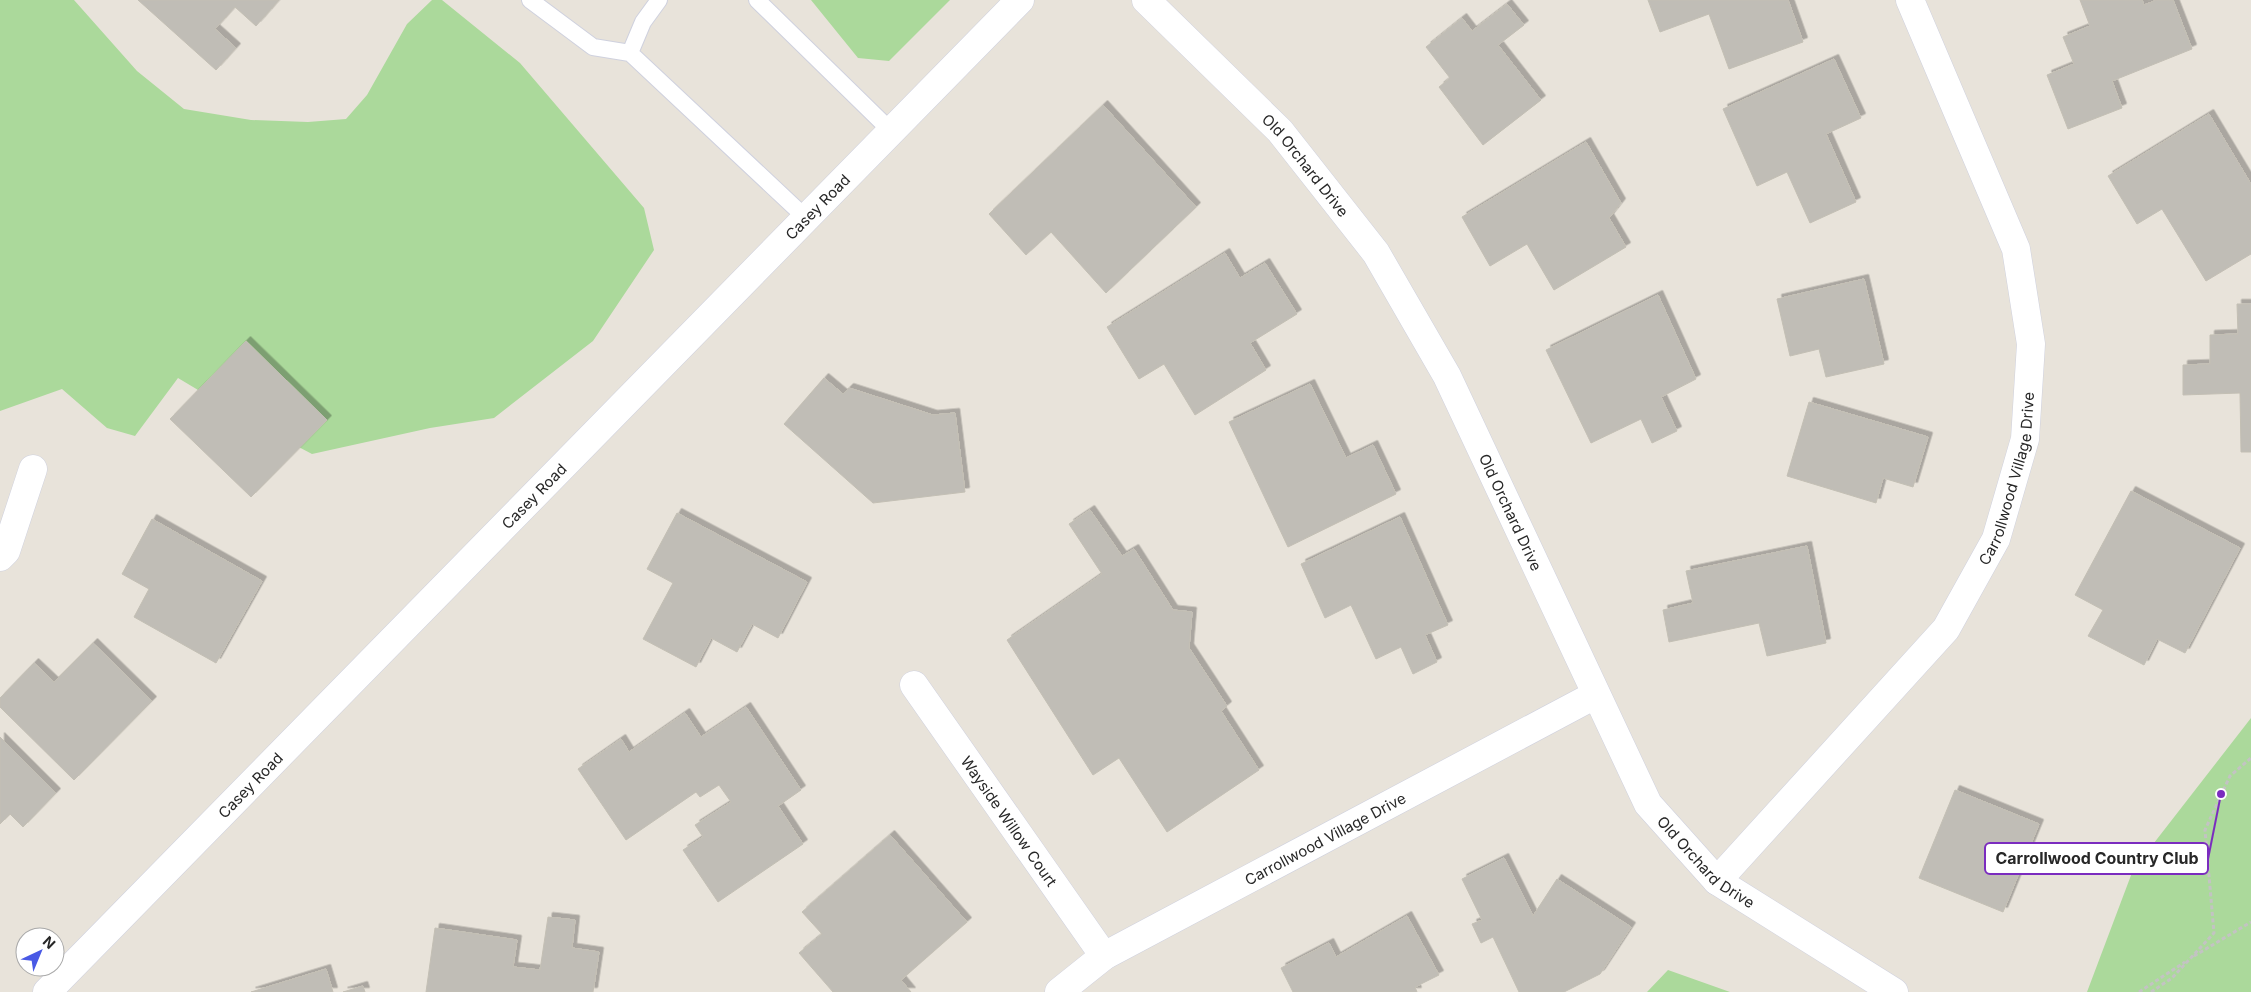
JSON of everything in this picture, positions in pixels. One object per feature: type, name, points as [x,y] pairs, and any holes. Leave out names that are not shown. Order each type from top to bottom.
[{"type":"street","name":"Casey Road","points":[[48,992],[1020,0]]},
{"type":"street","name":"Old Orchard Drive","points":[[1146,0],[1280,131],[1376,252],[1447,376],[1595,695],[1648,804],[1717,881],[1894,992]]},
{"type":"street","name":"Carrollwood Village Drive","points":[[1717,881],[1946,629],[1996,538],[2025,439],[2031,344],[2016,249],[1910,0]]},
{"type":"street","points":[[0,557],[6,551],[33,469]]},
{"type":"street","name":"Wayside Willow Court","points":[[914,685],[1104,956]]},
{"type":"street","name":"Carrollwood Village Drive","points":[[1059,992],[1104,956],[1595,695]]},
{"type":"lane","points":[[530,0],[593,48],[630,53],[806,218]]},
{"type":"lane","points":[[630,53],[643,22],[659,0]]},
{"type":"lane","points":[[757,0],[891,131]]},
{"type":"path","points":[[2151,992],[2172,978],[2214,933],[2205,830],[2230,776],[2251,758]]},
{"type":"path","points":[[2139,992],[2251,922]]},
{"type":"green space","points":[[0,0],[74,0],[137,71],[184,109],[251,120],[308,122],[346,119],[367,95],[407,24],[432,0],[442,0],[520,63],[644,208],[654,250],[593,341],[494,418],[430,428],[312,454],[255,424],[178,378],[135,436],[107,428],[62,389],[0,411]]},
{"type":"green space","points":[[811,0],[950,0],[889,61],[858,58]]},
{"type":"green space","points":[[2251,718],[2251,992],[2087,992],[2133,870]]},
{"type":"green space","points":[[1668,970],[1730,992],[1647,992]]},
{"type":"building","points":[[138,0],[279,0],[256,26],[235,7],[215,29],[236,48],[216,70]]},
{"type":"building","points":[[1648,0],[1788,0],[1803,42],[1729,69],[1709,14],[1660,32]]},
{"type":"building","points":[[2080,0],[2142,0],[2144,5],[2157,0],[2173,0],[2192,49],[2112,81],[2122,108],[2068,129],[2047,75],[2074,64],[2063,37],[2090,26]]},
{"type":"building","points":[[1507,4],[1524,25],[1498,45],[1541,100],[1483,145],[1439,87],[1450,78],[1426,47],[1462,18],[1472,31]]},
{"type":"building","points":[[1834,59],[1861,118],[1826,134],[1856,202],[1810,223],[1787,172],[1757,186],[1723,109]]},
{"type":"building","points":[[1103,105],[1196,207],[1106,293],[1051,232],[1026,255],[989,214]]},
{"type":"building","points":[[2209,114],[2251,184],[2251,254],[2206,281],[2162,209],[2137,224],[2108,176]]},
{"type":"building","points":[[1586,142],[1621,203],[1609,218],[1626,247],[1554,290],[1527,244],[1490,266],[1462,217]]},
{"type":"building","points":[[1225,253],[1240,278],[1265,263],[1297,314],[1250,343],[1266,370],[1195,415],[1164,364],[1139,379],[1107,327]]},
{"type":"building","points":[[1864,279],[1884,364],[1826,377],[1819,349],[1790,356],[1777,299]]},
{"type":"building","points":[[1658,295],[1696,379],[1661,397],[1677,431],[1652,443],[1641,419],[1591,443],[1546,350]]},
{"type":"building","points":[[2237,304],[2251,304],[2251,452],[2241,452],[2240,393],[2183,395],[2183,365],[2210,364],[2210,335],[2238,334]]},
{"type":"building","points":[[246,341],[327,420],[251,497],[170,419]]},
{"type":"building","points":[[824,378],[843,394],[849,388],[933,415],[955,413],[965,492],[873,503],[784,424]]},
{"type":"building","points":[[1310,384],[1346,458],[1373,445],[1396,494],[1288,547],[1229,422]]},
{"type":"building","points":[[1809,402],[1928,437],[1913,487],[1883,478],[1876,503],[1787,476]]},
{"type":"building","points":[[2131,491],[2240,548],[2185,653],[2157,639],[2144,665],[2088,636],[2103,610],[2075,595]]},
{"type":"building","points":[[1090,510],[1122,556],[1134,549],[1173,610],[1192,612],[1189,648],[1227,706],[1221,711],[1259,770],[1167,832],[1119,758],[1093,775],[1007,640],[1102,574],[1069,524]]},
{"type":"building","points":[[677,513],[807,582],[778,638],[752,624],[737,652],[711,638],[696,667],[643,639],[673,583],[647,569]]},
{"type":"building","points":[[1400,517],[1448,625],[1425,635],[1437,662],[1413,674],[1401,647],[1376,659],[1351,605],[1325,618],[1301,564]]},
{"type":"building","points":[[152,519],[262,581],[216,663],[134,617],[149,589],[122,574]]},
{"type":"building","points":[[1807,546],[1826,643],[1767,656],[1759,623],[1669,642],[1663,610],[1693,603],[1686,571]]},
{"type":"building","points":[[93,643],[152,701],[74,780],[0,707],[0,698],[34,663],[54,682]]},
{"type":"building","points":[[746,707],[801,790],[778,806],[803,844],[718,902],[683,850],[703,837],[695,825],[731,802],[719,785],[700,797],[696,792],[626,840],[578,769],[621,739],[629,752],[685,713],[701,737]]},
{"type":"building","points":[[0,737],[56,793],[23,827],[10,814],[0,824]]},
{"type":"building","points":[[1955,790],[2039,824],[2003,912],[1919,878]]},
{"type":"building","points":[[890,835],[967,922],[901,980],[911,992],[833,992],[799,953],[822,934],[802,912]]},
{"type":"building","points":[[1504,858],[1533,916],[1557,879],[1631,927],[1600,974],[1564,992],[1519,992],[1493,937],[1481,943],[1472,924],[1482,920],[1462,879]]},
{"type":"building","points":[[1407,916],[1439,975],[1415,987],[1417,992],[1293,992],[1281,968],[1329,943],[1336,957]]},
{"type":"building","points":[[548,917],[575,920],[572,948],[599,952],[593,992],[426,992],[435,928],[517,940],[513,967],[540,970]]},
{"type":"building","points":[[326,969],[333,992],[251,992]]},
{"type":"building","points":[[363,986],[365,992],[343,992]]},
{"type":"place","name":"Carrollwood Country Club","points":[[2221,794]]}]
